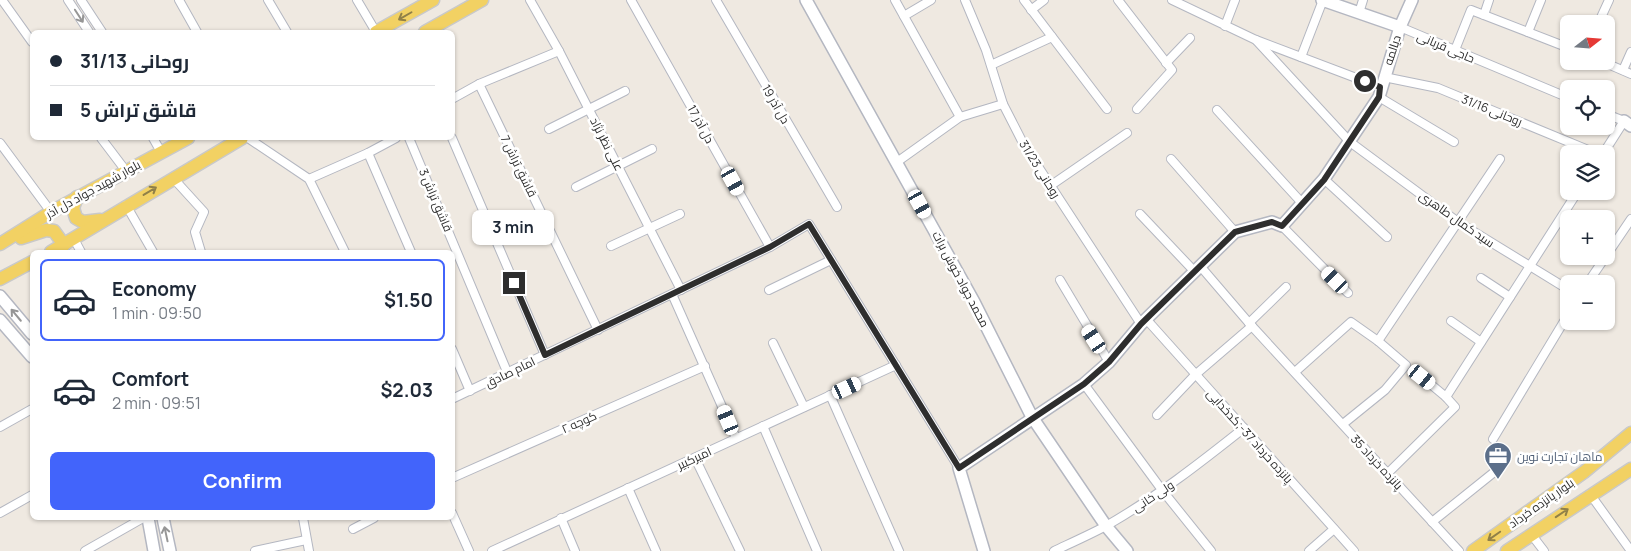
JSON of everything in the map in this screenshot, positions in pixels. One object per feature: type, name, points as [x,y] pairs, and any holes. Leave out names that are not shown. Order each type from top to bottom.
[{"type":"main road","points":[[380,30],[433,0]]},
{"type":"main road","points":[[429,30],[482,0]]},
{"type":"main road","name":"محمد جواد خوش برات","points":[[806,0],[974,302],[1032,417],[1106,526],[1127,551]]},
{"type":"main road","name":"حاجی قربانی","points":[[1323,0],[1400,27]]},
{"type":"main road","name":"دیالمه","points":[[1282,226],[1324,180],[1350,142],[1381,87],[1400,27],[1412,0]]},
{"type":"main road","name":"بلوار شهید جواد دل آذر","points":[[0,245],[77,197],[184,140]]},
{"type":"main road","points":[[54,250],[126,205],[239,140]]},
{"type":"main road","points":[[77,197],[73,208],[76,218],[83,222],[91,223],[110,215]]},
{"type":"main road","points":[[984,551],[959,468],[1032,417],[1084,384],[1109,362],[1144,322],[1235,232],[1272,222],[1282,226]]},
{"type":"main road","points":[[0,245],[46,230],[54,231],[69,242]]},
{"type":"main road","points":[[0,279],[30,263]]},
{"type":"main road","points":[[1,297],[30,332]]},
{"type":"main road","points":[[0,320],[30,355]]},
{"type":"main road","name":"بلوار پانزده خرداد","points":[[1473,551],[1584,472],[1631,433]]},
{"type":"main road","name":"بلوار پانزده خرداد","points":[[1508,551],[1631,468]]},
{"type":"main road","points":[[148,520],[154,551]]},
{"type":"main road","points":[[163,520],[170,551]]},
{"type":"street","points":[[2,0],[30,39]]},
{"type":"street","points":[[68,0],[89,30]]},
{"type":"street","points":[[179,0],[194,30]]},
{"type":"street","points":[[268,0],[287,30]]},
{"type":"street","points":[[357,0],[375,30]]},
{"type":"street","name":"علی نظر نژاد","points":[[530,0],[559,51],[681,290]]},
{"type":"street","name":"دل آذر 17","points":[[631,0],[770,247]]},
{"type":"street","name":"دل آذر 19","points":[[716,0],[836,207]]},
{"type":"street","points":[[895,0],[960,117]]},
{"type":"street","points":[[904,16],[931,0]]},
{"type":"street","name":"روحانی 31/23","points":[[965,0],[991,65],[1003,104],[1024,145],[1144,322]]},
{"type":"street","points":[[1024,0],[1107,109]]},
{"type":"street","points":[[1031,10],[1044,0]]},
{"type":"street","points":[[1118,0],[1172,70],[1137,109]]},
{"type":"street","points":[[1172,0],[1208,19],[1256,40],[1381,87],[1454,142]]},
{"type":"street","points":[[1225,26],[1234,0]]},
{"type":"street","points":[[1301,57],[1323,0]]},
{"type":"street","points":[[1359,13],[1363,0]]},
{"type":"street","points":[[1484,15],[1489,0]]},
{"type":"street","points":[[1528,32],[1541,0]]},
{"type":"street","points":[[1602,15],[1609,0]]},
{"type":"street","points":[[84,1],[101,30]]},
{"type":"street","points":[[1455,50],[1471,10],[1560,44]]},
{"type":"street","name":"حاجی قربانی","points":[[1400,27],[1560,94]]},
{"type":"street","points":[[991,65],[1052,38]]},
{"type":"street","points":[[1166,63],[1190,38]]},
{"type":"street","name":"سید کمال طاهری","points":[[1256,40],[1350,142],[1458,222],[1560,285]]},
{"type":"street","points":[[455,97],[479,84],[559,51]]},
{"type":"street","points":[[1623,70],[1631,52]]},
{"type":"street","points":[[1615,67],[1631,74]]},
{"type":"street","name":"قاشق تراش 7","points":[[479,84],[598,330]]},
{"type":"street","name":"روحانی 31/16","points":[[1381,87],[1438,88],[1576,145]]},
{"type":"street","points":[[550,129],[625,91]]},
{"type":"street","points":[[897,162],[960,117],[1003,104]]},
{"type":"street","points":[[1217,110],[1302,203]]},
{"type":"street","points":[[1610,145],[1627,123],[1615,118]]},
{"type":"street","points":[[1050,186],[1127,133]]},
{"type":"street","points":[[103,140],[126,171]]},
{"type":"street","points":[[154,140],[161,152]]},
{"type":"street","points":[[251,140],[309,179],[344,250]]},
{"type":"street","points":[[309,179],[392,140]]},
{"type":"street","name":"قاشق تراش 3","points":[[411,140],[508,374]]},
{"type":"street","points":[[453,140],[545,355]]},
{"type":"street","points":[[0,144],[51,212]]},
{"type":"street","points":[[576,187],[652,149]]},
{"type":"street","points":[[368,153],[410,250]]},
{"type":"street","points":[[1171,159],[1235,232]]},
{"type":"street","points":[[1378,340],[1500,159]]},
{"type":"street","points":[[173,178],[204,212],[195,232],[200,250]]},
{"type":"street","points":[[1324,180],[1387,237]]},
{"type":"street","points":[[1446,396],[1572,200]]},
{"type":"street","points":[[126,205],[152,250]]},
{"type":"street","points":[[611,246],[680,214]]},
{"type":"street","name":"پانزده خرداد 35","points":[[1140,214],[1250,324],[1459,551]]},
{"type":"street","points":[[1615,243],[1631,219]]},
{"type":"street","name":"امام صادق","points":[[455,398],[508,374],[770,247],[809,224],[831,260]]},
{"type":"street","points":[[1282,226],[1348,293]]},
{"type":"street","points":[[69,242],[79,250]]},
{"type":"street","points":[[769,290],[831,260],[959,468]]},
{"type":"street","points":[[1482,278],[1510,297]]},
{"type":"street","points":[[1060,280],[1109,362]]},
{"type":"street","points":[[1157,415],[1286,286]]},
{"type":"street","points":[[672,294],[736,438]]},
{"type":"street","points":[[1451,321],[1481,342]]},
{"type":"street","name":"پانزده خرداد 37-;کدخدایی","points":[[1144,322],[1244,428],[1354,551]]},
{"type":"street","points":[[1295,372],[1351,322],[1378,340],[1406,365],[1385,390],[1343,424]]},
{"type":"street","points":[[1493,439],[1560,328]]},
{"type":"street","points":[[773,343],[804,407]]},
{"type":"street","points":[[455,356],[470,391]]},
{"type":"street","name":"امیرکبیر","points":[[493,551],[896,365]]},
{"type":"street","name":"کوچه ۲","points":[[455,477],[705,366]]},
{"type":"street","points":[[1388,473],[1455,407],[1446,396],[1422,377]]},
{"type":"street","points":[[1084,384],[1162,490],[1211,551]]},
{"type":"street","points":[[830,395],[899,551]]},
{"type":"street","points":[[0,427],[30,410]]},
{"type":"street","points":[[762,426],[817,551]]},
{"type":"street","name":"ولی خانی","points":[[1054,551],[1106,526],[1162,490],[1192,470],[1244,428]]},
{"type":"street","points":[[695,458],[740,551]]},
{"type":"street","points":[[1432,522],[1503,465]]},
{"type":"street","points":[[628,488],[656,551]]},
{"type":"street","points":[[1590,494],[1630,551]]},
{"type":"street","points":[[0,513],[30,496]]},
{"type":"street","points":[[561,518],[575,551]]},
{"type":"street","points":[[455,519],[470,551]]},
{"type":"street","points":[[85,551],[139,520]]},
{"type":"street","points":[[302,520],[309,551]]},
{"type":"street","points":[[353,529],[370,520]]},
{"type":"street","points":[[1309,551],[1334,529]]},
{"type":"street","points":[[1531,534],[1544,551]]},
{"type":"street","points":[[255,551],[306,540]]},
{"type":"place","name":"ماهان تجارت نوین","points":[[1498,480]]},
{"type":"route","points":[[514,283],[545,355],[770,247],[809,224],[959,468],[1032,417],[1084,384],[1109,362],[1141,324],[1235,232],[1258,224],[1272,222],[1282,226],[1324,180],[1379,97],[1380,87],[1365,81]]}]
